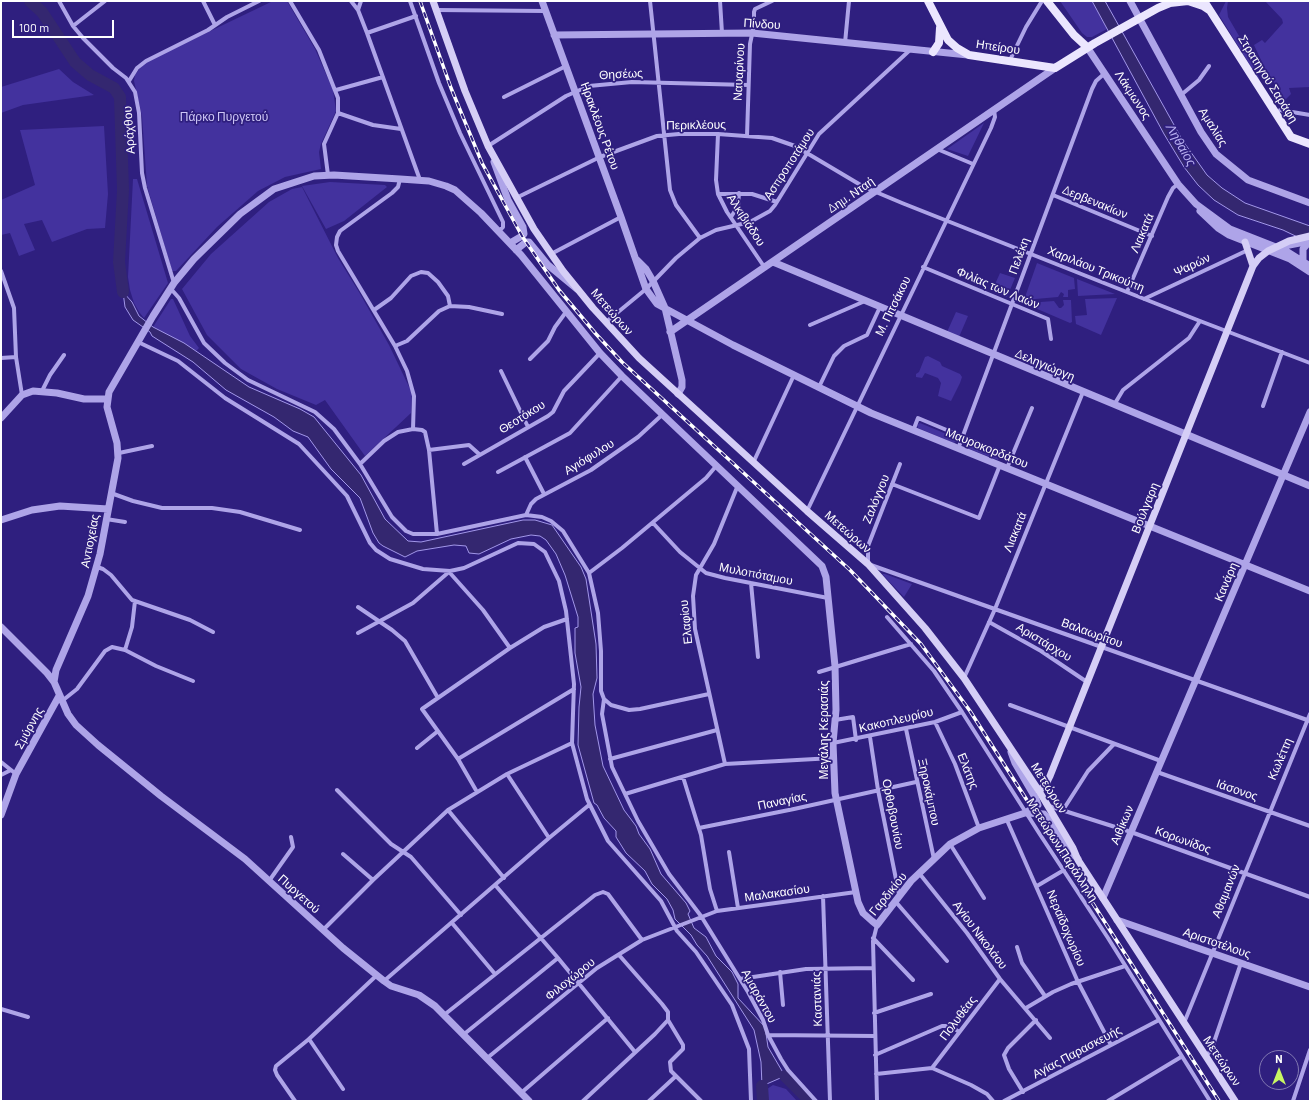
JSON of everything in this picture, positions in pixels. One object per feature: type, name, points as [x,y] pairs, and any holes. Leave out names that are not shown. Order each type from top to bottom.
[{"type":"main road","name":"Μετεώρων","points":[[433,1],[473,110],[489,148],[516,198],[551,254],[605,322],[639,358],[754,461],[807,511],[868,564],[908,608],[964,678],[1039,791],[1073,848],[1078,860],[1102,898],[1235,1101]]},
{"type":"main road","name":"Ηπείρου","points":[[928,1],[940,27],[950,42],[969,55],[1055,68]]},
{"type":"main road","points":[[1047,1],[1074,35],[1087,47]]},
{"type":"main road","points":[[1158,8],[1167,1]]},
{"type":"main road","name":"Στρατηγού Σαράφη","points":[[1204,1],[1291,137],[1310,144]]},
{"type":"main road","points":[[1055,68],[1087,47],[1158,8],[1170,3],[1193,2],[1205,7],[1214,16]]},
{"type":"main road","points":[[933,52],[939,43],[940,27]]},
{"type":"main road","name":"Βούλγαρη","points":[[1039,791],[1049,780],[1253,266],[1259,258],[1275,247],[1286,245],[1310,236]]},
{"type":"main road","points":[[1245,242],[1249,250],[1253,266]]},
{"type":"street","name":"Αράχθου","points":[[58,1],[73,26],[94,50],[129,81],[135,92],[138,102],[142,173],[172,286],[204,343],[211,351],[225,364],[248,380],[320,416],[334,429],[360,464],[386,508],[400,526],[413,534],[437,534],[526,516]]},
{"type":"street","points":[[73,26],[104,1]]},
{"type":"street","points":[[203,1],[215,25]]},
{"type":"street","points":[[129,81],[142,63],[259,1]]},
{"type":"street","points":[[290,1],[319,50],[336,90],[339,102],[338,113],[324,144],[328,175]]},
{"type":"street","points":[[351,1],[358,10],[420,181]]},
{"type":"street","points":[[358,10],[361,1]]},
{"type":"street","points":[[410,1],[439,83],[460,134],[503,222],[503,227],[499,231]]},
{"type":"street","name":"Ηρακλέους Ρέτου","points":[[542,1],[636,258]]},
{"type":"street","points":[[650,1],[652,34],[670,194],[676,205],[700,238]]},
{"type":"street","points":[[720,1],[722,33]]},
{"type":"street","name":"Ναυαρίνου","points":[[747,136],[750,44],[754,10],[772,1]]},
{"type":"street","points":[[845,43],[850,1]]},
{"type":"street","points":[[1010,60],[1026,27],[1042,1]]},
{"type":"street","name":"Αμαλίας","points":[[1130,1],[1136,20],[1205,139],[1216,154],[1248,180],[1310,203]]},
{"type":"street","points":[[437,10],[545,11]]},
{"type":"street","points":[[367,34],[416,16]]},
{"type":"street","name":"Πίνδου","points":[[554,35],[752,33],[969,55]]},
{"type":"street","name":"Λάκμωνος","points":[[1087,47],[1178,184],[1196,204],[1230,229],[1303,257],[1310,266]]},
{"type":"street","name":"Ασπροποτάμου","points":[[605,322],[646,289],[676,258],[700,238],[716,230],[737,226],[760,217],[770,211],[807,153],[828,125],[910,50]]},
{"type":"street","points":[[1041,65],[1043,76]]},
{"type":"street","points":[[504,97],[566,66]]},
{"type":"street","points":[[1181,96],[1199,80],[1209,66]]},
{"type":"street","name":"Δημ. Νταή","points":[[670,332],[1055,68]]},
{"type":"street","name":"Πελέκη","points":[[958,449],[1092,89],[1096,81],[1105,73]]},
{"type":"street","points":[[336,90],[383,77]]},
{"type":"street","name":"Θησέως","points":[[489,148],[575,91],[596,84],[658,83],[748,85]]},
{"type":"street","name":"Μ. Πιτσάκου","points":[[807,511],[945,220],[993,123],[994,110]]},
{"type":"street","points":[[1280,110],[1310,115]]},
{"type":"street","points":[[338,113],[382,127],[401,129]]},
{"type":"street","name":"Περικλέους","points":[[516,198],[600,157],[663,135],[718,134],[777,139],[807,153],[853,181],[875,192]]},
{"type":"street","name":"Αλκιβιάδου","points":[[718,134],[716,180],[718,194],[731,217],[765,268]]},
{"type":"street","points":[[489,148],[508,200],[523,227],[524,234],[510,243]]},
{"type":"street","points":[[937,149],[973,164]]},
{"type":"street","name":"Μεγάλης Κερασιάς","points":[[107,399],[109,392],[172,286],[216,237],[258,200],[274,189],[314,176],[328,175],[400,179],[437,183],[455,190],[510,243],[600,353],[622,376],[822,566],[825,574],[835,666],[833,758],[836,800],[856,892],[862,911],[877,925]]},
{"type":"street","points":[[400,179],[398,186],[392,193],[346,225],[336,237],[338,251],[395,346],[411,383],[415,406],[413,429]]},
{"type":"street","name":"Λιακατά","points":[[1127,292],[1168,197],[1173,188],[1178,184]]},
{"type":"street","name":"Χαριλάου Τρικούπη","points":[[875,192],[1200,321],[1310,362]]},
{"type":"street","points":[[718,194],[739,193],[758,195],[777,202]]},
{"type":"street","points":[[731,217],[738,206],[739,193]]},
{"type":"street","name":"Δερβενακίων","points":[[1052,195],[1152,236]]},
{"type":"street","points":[[1196,204],[1204,216],[1218,228],[1245,242],[1290,259],[1310,272]]},
{"type":"street","points":[[551,254],[621,216]]},
{"type":"street","points":[[1286,245],[1310,241]]},
{"type":"street","points":[[1303,257],[1304,246],[1310,241]]},
{"type":"street","points":[[516,250],[526,242],[530,242],[554,271],[579,291]]},
{"type":"street","name":"Ψαρών","points":[[1144,299],[1249,250]]},
{"type":"street","points":[[636,258],[646,269],[653,281],[665,308],[682,384],[678,394]]},
{"type":"street","name":"Μαυροκορδάτου","points":[[636,258],[646,289],[651,298],[665,308],[856,407],[1310,591]]},
{"type":"street","name":"Δεληγιώργη","points":[[773,262],[1310,486]]},
{"type":"street","name":"Φιλίας των Λαών","points":[[923,267],[1048,319],[1051,339]]},
{"type":"street","points":[[1,271],[14,308],[16,357],[22,395]]},
{"type":"street","points":[[374,310],[391,298],[411,276],[421,272],[428,273],[438,282],[448,296],[450,306]]},
{"type":"street","points":[[810,325],[865,301]]},
{"type":"street","points":[[395,346],[407,341],[439,311],[450,306],[469,307],[502,314]]},
{"type":"street","points":[[819,387],[834,356],[844,346],[866,335],[880,307]]},
{"type":"street","points":[[530,360],[548,341],[555,327],[566,312]]},
{"type":"street","points":[[1114,405],[1123,390],[1189,338],[1200,321]]},
{"type":"street","points":[[139,340],[178,361],[225,398],[299,444],[347,496],[370,543],[376,550],[390,559],[412,567],[450,572],[484,610],[510,648]]},
{"type":"street","points":[[1263,406],[1282,352]]},
{"type":"street","name":"Θεοτόκου","points":[[464,464],[553,412],[564,391],[600,353]]},
{"type":"street","points":[[42,391],[50,375],[64,355]]},
{"type":"street","points":[[1,358],[16,357]]},
{"type":"street","points":[[501,371],[528,427]]},
{"type":"street","points":[[754,461],[794,375]]},
{"type":"street","points":[[498,472],[573,430],[622,376]]},
{"type":"street","points":[[2,416],[22,395],[33,391],[42,391],[84,399],[107,399]]},
{"type":"street","name":"Λιακατά","points":[[964,678],[995,609],[1083,392]]},
{"type":"street","name":"Αντιοχείας","points":[[54,682],[56,670],[88,596],[97,567],[119,453],[107,407],[107,399]]},
{"type":"street","points":[[892,484],[979,518],[1004,467],[1012,457],[1032,408]]},
{"type":"street","name":"Κανάρη","points":[[1161,761],[1310,412]]},
{"type":"street","name":"Αγιόφυλου","points":[[526,516],[531,504],[544,494],[597,466],[638,437],[663,414]]},
{"type":"street","points":[[913,431],[918,418],[1012,457]]},
{"type":"street","points":[[360,464],[392,435],[413,429],[422,430],[425,432],[429,450],[437,534]]},
{"type":"street","points":[[429,450],[469,445],[479,454]]},
{"type":"street","points":[[119,453],[152,446]]},
{"type":"street","points":[[525,457],[544,494]]},
{"type":"street","name":"Ζαλόγγου","points":[[868,564],[868,546],[900,464]]},
{"type":"street","points":[[589,573],[706,478],[717,465]]},
{"type":"street","name":"Ελαφίου","points":[[726,764],[695,629],[694,582],[714,544],[738,485]]},
{"type":"street","points":[[111,493],[132,501],[162,508],[218,508],[240,512],[300,530]]},
{"type":"street","points":[[1,520],[32,510],[60,506],[108,509]]},
{"type":"street","name":"Αμαράντου","points":[[526,516],[542,517],[559,526],[570,540],[589,573],[600,627],[601,691],[604,699],[603,724],[610,759],[638,821],[669,874],[701,916],[740,979],[763,1020],[768,1035],[788,1070],[816,1101]]},
{"type":"street","points":[[106,519],[125,522]]},
{"type":"street","name":"Μυλοπόταμου","points":[[653,522],[680,552],[700,569],[714,576],[828,598]]},
{"type":"street","points":[[358,633],[413,603],[450,572],[470,565],[516,544],[527,542],[537,545],[547,555],[556,575],[568,619],[574,689],[572,743],[580,778],[589,805],[608,841],[661,901],[674,927],[696,952],[732,1005],[740,1022],[749,1049],[751,1101]]},
{"type":"street","name":"Βαλαωρίτου","points":[[868,564],[1309,720]]},
{"type":"street","points":[[97,567],[103,569],[111,576],[126,594],[135,601],[190,620],[213,632]]},
{"type":"street","points":[[751,583],[758,657]]},
{"type":"street","points":[[125,650],[132,627],[135,601]]},
{"type":"street","points":[[358,608],[392,630],[408,645],[438,698]]},
{"type":"street","name":"Μετεώρων Παράλληλη","points":[[887,617],[934,671],[962,712],[1210,1101]]},
{"type":"street","points":[[477,792],[458,759],[422,709],[510,648],[544,627],[568,619]]},
{"type":"street","name":"Αριστάρχου","points":[[989,622],[1041,651],[1087,682]]},
{"type":"street","points":[[1,627],[35,660],[54,682]]},
{"type":"street","points":[[819,672],[912,644]]},
{"type":"street","points":[[61,699],[77,689],[107,649],[115,647],[125,650],[156,666],[193,681]]},
{"type":"street","name":"Πυργετού","points":[[54,682],[61,699],[76,725],[98,745],[161,796],[222,840],[323,930],[384,981],[391,986],[419,996],[435,1006],[520,1094],[529,1101]]},
{"type":"street","points":[[458,759],[574,689]]},
{"type":"street","points":[[604,699],[611,705],[629,710],[709,694]]},
{"type":"street","name":"Σμύρνης","points":[[1,815],[13,772],[61,699]]},
{"type":"street","points":[[1010,705],[1161,761]]},
{"type":"street","name":"Κακοπλευρίου","points":[[833,743],[856,740],[906,729],[935,722],[962,712]]},
{"type":"street","name":"Κωλέττη","points":[[1269,811],[1309,720],[1310,714]]},
{"type":"street","points":[[835,720],[853,717],[856,740]]},
{"type":"street","name":"Ελάτης","points":[[935,722],[955,764],[979,828]]},
{"type":"street","name":"Ξηροκάμπου","points":[[906,729],[916,782],[934,859]]},
{"type":"street","points":[[610,759],[717,730]]},
{"type":"street","points":[[417,748],[438,731]]},
{"type":"street","name":"Ορθοβουνίου","points":[[870,737],[878,790],[899,894]]},
{"type":"street","points":[[323,930],[372,880],[405,852],[448,810],[507,774],[572,743]]},
{"type":"street","points":[[1063,810],[1088,772],[1114,744]]},
{"type":"street","points":[[1010,749],[1038,804],[1025,813]]},
{"type":"street","points":[[625,794],[726,764],[833,758]]},
{"type":"street","name":"Αιθίκων","points":[[1102,898],[1161,761]]},
{"type":"street","points":[[1,762],[13,772]]},
{"type":"street","points":[[1,775],[13,772]]},
{"type":"street","name":"Ιάσονος","points":[[1157,772],[1310,826]]},
{"type":"street","points":[[507,774],[549,838]]},
{"type":"street","points":[[683,777],[699,828],[710,889],[717,911]]},
{"type":"street","name":"Παναγίας","points":[[699,828],[916,782]]},
{"type":"street","points":[[337,790],[391,844],[411,857],[461,915]]},
{"type":"street","points":[[384,981],[589,805]]},
{"type":"street","name":"Κορωνίδος","points":[[1048,806],[1131,832],[1310,897]]},
{"type":"street","points":[[448,810],[504,878]]},
{"type":"street","name":"Αθαμανών","points":[[1184,1023],[1269,811]]},
{"type":"street","points":[[1025,813],[1044,814],[1048,817],[1069,850],[1078,860]]},
{"type":"street","name":"Γαρδικίου","points":[[876,1101],[874,938],[877,925],[899,894],[950,844],[979,828],[1025,813]]},
{"type":"street","name":"Νεραϊδοχωρίου","points":[[1006,818],[1078,982],[1111,1045]]},
{"type":"street","points":[[269,881],[294,847],[291,837]]},
{"type":"street","points":[[950,844],[984,898]]},
{"type":"street","points":[[729,852],[738,908]]},
{"type":"street","points":[[343,854],[372,880]]},
{"type":"street","points":[[1037,886],[1064,870]]},
{"type":"street","name":"Αγίου Νικολάου","points":[[919,873],[967,933],[1000,979],[1050,1038]]},
{"type":"street","points":[[496,886],[580,984],[635,1052]]},
{"type":"street","points":[[444,1015],[595,895],[602,892],[608,894],[642,940]]},
{"type":"street","name":"Μαλακασίου","points":[[674,927],[717,911],[856,892]]},
{"type":"street","name":"Καστανιάς","points":[[823,896],[830,1101]]},
{"type":"street","points":[[894,901],[947,961]]},
{"type":"street","name":"Αριστοτέλους","points":[[1117,920],[1310,987]]},
{"type":"street","points":[[452,923],[495,974]]},
{"type":"street","name":"Φιλοχώρου","points":[[486,1059],[580,984],[597,968],[642,940],[674,927]]},
{"type":"street","points":[[874,938],[913,980]]},
{"type":"street","points":[[1017,947],[1022,963],[1045,996]]},
{"type":"street","points":[[619,954],[668,1012],[668,1020],[683,1045],[683,1049],[670,1062],[671,1071],[701,1101]]},
{"type":"street","points":[[463,1035],[558,958]]},
{"type":"street","points":[[1206,1057],[1212,1048],[1241,963]]},
{"type":"street","points":[[1026,1008],[1045,996],[1078,982],[1125,966]]},
{"type":"street","points":[[740,979],[780,972],[874,968]]},
{"type":"street","points":[[780,972],[783,1005]]},
{"type":"street","points":[[295,1101],[277,1075],[275,1069],[279,1063],[309,1039],[377,975]]},
{"type":"street","name":"Πολυθέας","points":[[932,1068],[1000,979]]},
{"type":"street","points":[[874,1013],[931,994]]},
{"type":"street","points":[[1,1009],[28,1017]]},
{"type":"street","points":[[520,1094],[608,1018]]},
{"type":"street","points":[[583,1101],[668,1020]]},
{"type":"street","points":[[1023,1092],[1009,1069],[1004,1055],[1008,1048],[1036,1020]]},
{"type":"street","name":"Αγίας Παρασκευής","points":[[1004,1101],[1159,1020]]},
{"type":"street","points":[[875,1055],[943,1025],[951,1026],[959,1032]]},
{"type":"street","points":[[768,1035],[875,1036]]},
{"type":"street","points":[[309,1039],[344,1089]]},
{"type":"street","points":[[1293,1101],[1310,1050]]},
{"type":"street","points":[[1108,1101],[1181,1057]]},
{"type":"street","points":[[876,1074],[932,1068],[971,1085],[987,1094],[993,1101]]},
{"type":"street","points":[[649,1101],[676,1076]]},
{"type":"green space","name":"Πάρκο Πυργετού","points":[[273,1],[287,1],[315,49],[333,90],[336,111],[321,144],[319,152],[321,169],[285,177],[258,191],[217,227],[176,271],[172,271],[147,186],[142,116],[134,81],[135,75],[142,65],[152,59]]},
{"type":"green space","points":[[1060,1],[1092,1],[1107,29],[1092,37],[1087,37],[1082,33]]},
{"type":"green space","points":[[1226,1],[1228,1],[1228,17],[1249,53],[1261,83],[1219,15]]},
{"type":"green space","points":[[1265,1],[1310,1],[1310,87],[1289,88],[1291,94],[1285,100],[1267,73],[1254,45],[1262,40],[1265,43],[1283,23],[1282,19]]},
{"type":"green space","points":[[59,69],[73,82],[94,95],[23,105],[1,113],[1,87]]},
{"type":"green space","points":[[984,123],[968,156],[947,149]]},
{"type":"green space","points":[[104,126],[108,194],[105,228],[87,229],[52,242],[42,220],[24,224],[35,250],[19,256],[10,233],[1,235],[1,200],[35,185],[20,130]]},
{"type":"green space","points":[[133,179],[137,179],[168,283],[144,318],[134,303],[128,277]]},
{"type":"green space","points":[[330,182],[385,185],[387,187],[344,221],[326,229],[302,186]]},
{"type":"green space","points":[[302,187],[338,258],[389,345],[412,393],[411,413],[365,456],[325,400],[316,405],[277,389],[241,369],[207,335],[182,289],[211,254],[269,202],[292,189]]},
{"type":"green space","points":[[1037,263],[1074,278],[1075,289],[1068,290],[1068,297],[1063,297],[1064,294],[1061,292],[1058,297],[1024,300]]},
{"type":"green space","points":[[1000,273],[1015,278],[1007,297],[992,291]]},
{"type":"green space","points":[[1077,279],[1115,294],[1078,296]]},
{"type":"green space","points":[[1117,298],[1101,335],[1076,324],[1075,316],[1087,315],[1085,299]]},
{"type":"green space","points":[[171,299],[173,299],[190,336],[199,348],[196,351],[153,327]]},
{"type":"green space","points":[[1063,300],[1071,300],[1072,322],[1070,323],[1028,305],[1027,303],[1054,301],[1059,308],[1061,308],[1064,305]]},
{"type":"green space","points":[[956,312],[968,316],[959,337],[947,332]]},
{"type":"green space","points":[[928,356],[940,362],[942,366],[960,374],[962,377],[951,401],[938,396],[941,383],[938,378],[925,373],[922,378],[916,377],[916,374],[919,372],[925,357]]},
{"type":"green space","points":[[920,423],[956,438],[957,441],[954,443],[918,428],[917,425]]},
{"type":"green space","points":[[967,443],[1000,456],[1000,458],[998,460],[967,448]]},
{"type":"green space","points":[[882,574],[912,584],[904,597]]},
{"type":"green space","points":[[773,1085],[786,1089],[797,1101],[765,1101],[764,1091]]},
{"type":"water","name":"Ληθαίος","points":[[1092,1],[1105,1],[1183,141],[1207,175],[1222,188],[1245,203],[1310,226],[1310,243],[1283,230],[1238,215],[1214,200],[1198,185],[1184,167],[1164,134]]},
{"type":"water","points":[[123,292],[132,302],[139,316],[153,327],[184,343],[249,387],[300,409],[314,417],[361,475],[385,519],[408,541],[421,542],[523,520],[535,520],[552,525],[581,567],[586,579],[596,644],[597,678],[593,694],[595,725],[603,766],[624,810],[650,849],[661,874],[686,903],[690,911],[688,914],[694,928],[706,937],[716,956],[732,972],[738,984],[738,998],[765,1027],[768,1047],[785,1076],[762,1086],[761,1062],[754,1030],[707,956],[697,945],[691,935],[675,919],[673,910],[667,899],[652,884],[645,871],[626,853],[616,837],[616,831],[604,818],[597,805],[594,803],[578,745],[581,687],[575,653],[575,628],[578,627],[578,617],[565,575],[556,554],[546,540],[540,536],[531,535],[511,539],[479,554],[469,553],[466,546],[454,545],[417,551],[405,557],[383,546],[379,543],[373,533],[360,498],[331,469],[308,437],[293,431],[274,417],[226,390],[193,362],[152,336],[150,332],[133,320],[125,307]]},
{"type":"waterway","points":[[30,1],[42,12],[75,62],[90,75],[114,88],[120,97],[123,190],[119,262],[123,292]]},
{"type":"waterway","points":[[785,1076],[810,1101]]},
{"type":"waterway","points":[[762,1086],[763,1101]]},
{"type":"railway","points":[[420,1],[451,88],[482,163],[522,236],[559,290],[622,362],[850,570],[921,644],[970,711],[1219,1101]]}]
